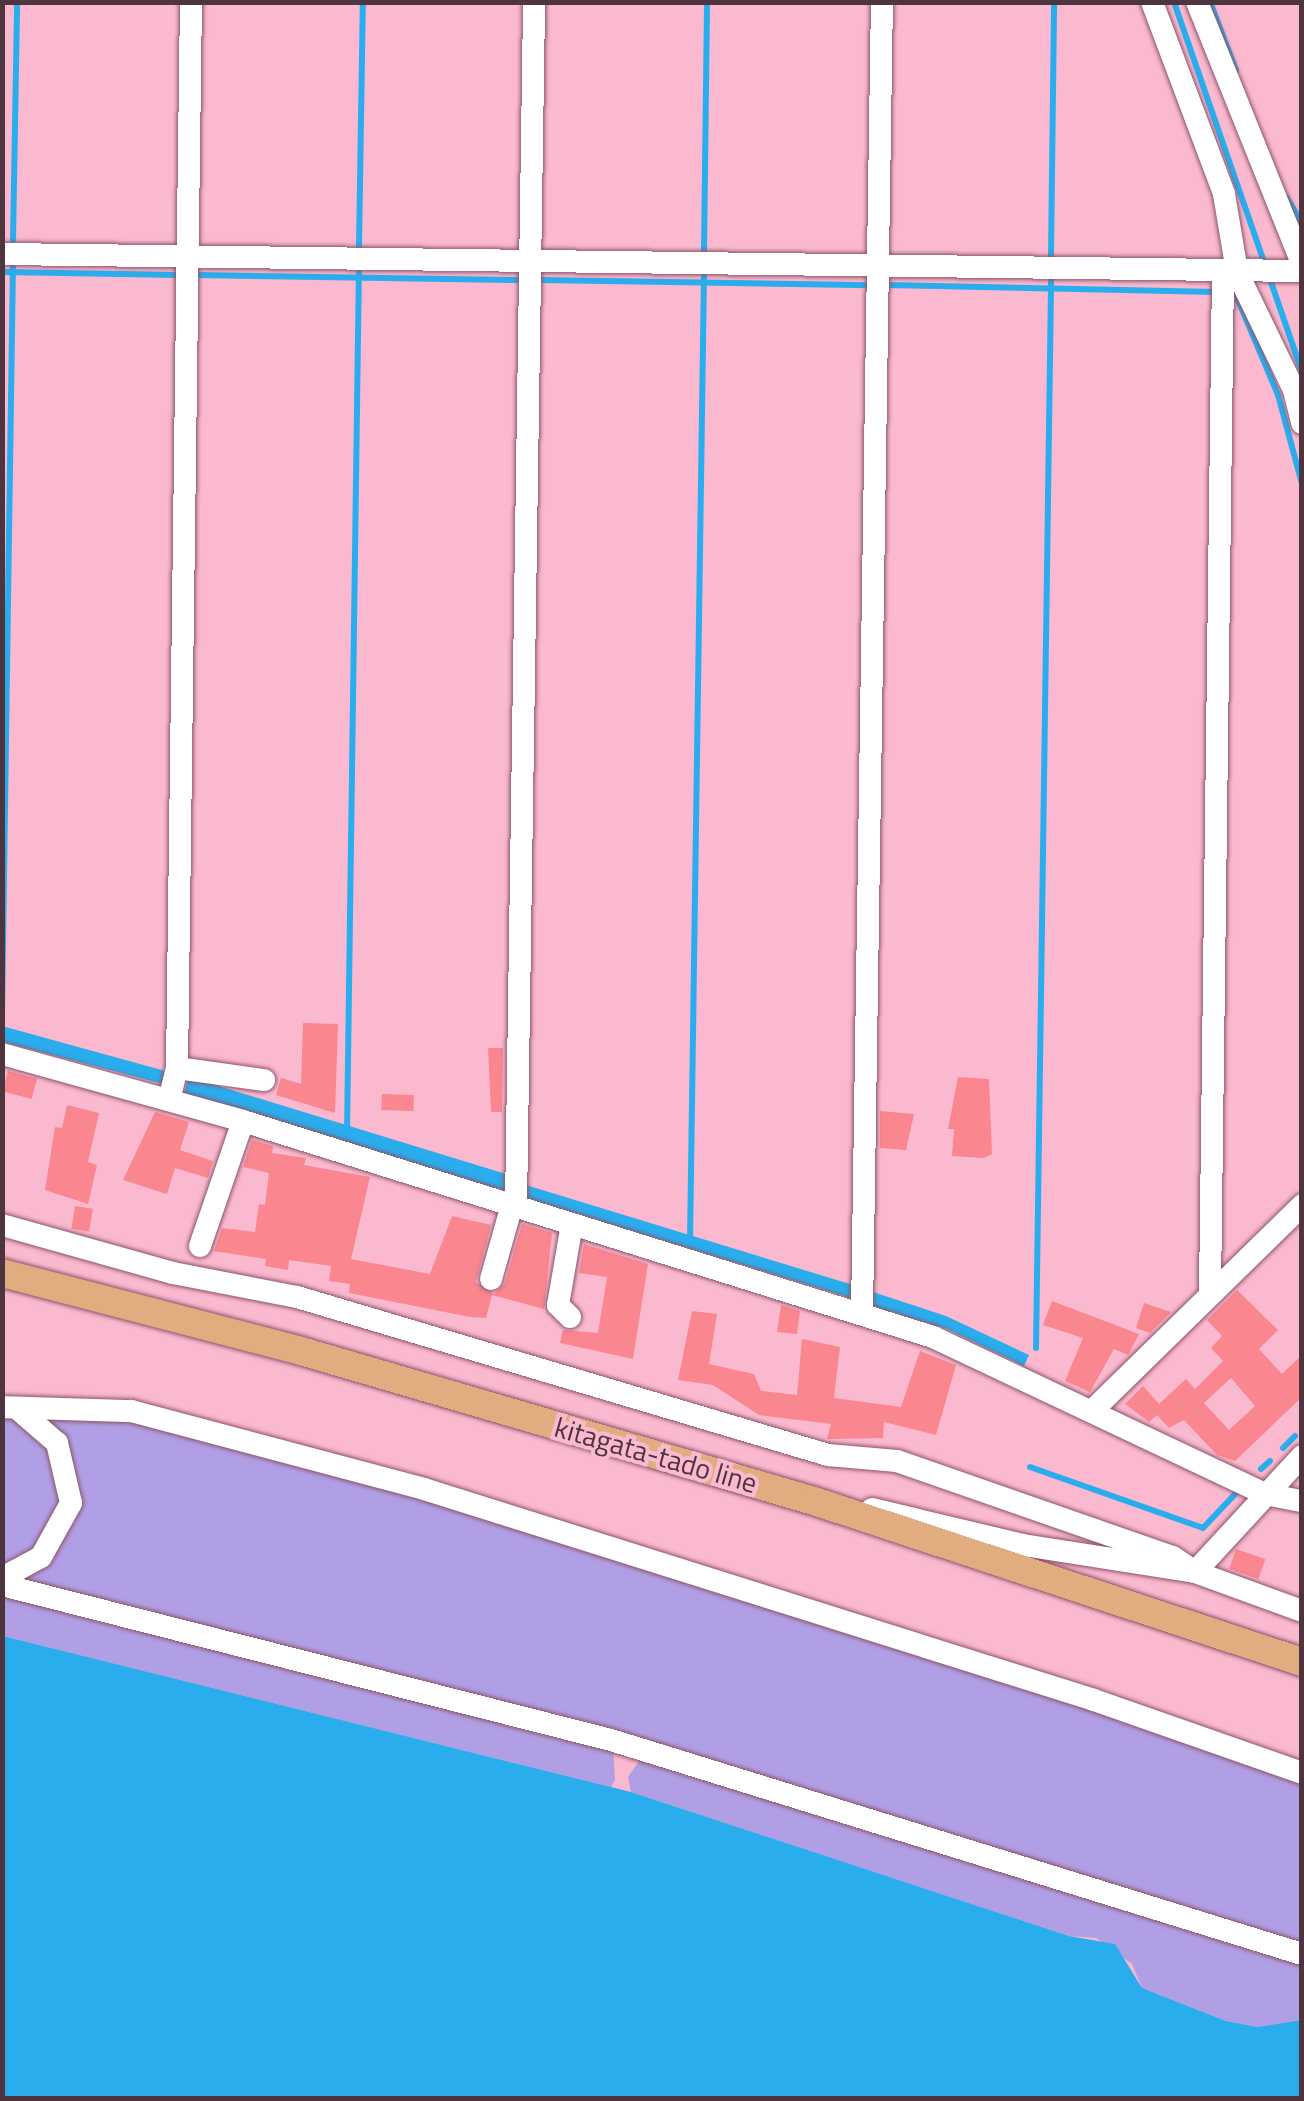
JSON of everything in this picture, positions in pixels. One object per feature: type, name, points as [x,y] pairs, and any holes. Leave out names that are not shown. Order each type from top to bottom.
[{"type":"main road","name":"kitagata-tado line","points":[[2,1273],[301,1351],[814,1501],[1302,1662]]},
{"type":"street","points":[[169,1100],[177,1068],[191,2]]},
{"type":"street","points":[[491,1280],[514,1205],[534,2]]},
{"type":"street","points":[[862,1314],[882,2]]},
{"type":"street","points":[[1140,2],[1210,196],[1231,235]]},
{"type":"street","points":[[1152,2],[1224,194],[1236,272],[1210,1292]]},
{"type":"street","points":[[2,254],[1236,272],[1301,268],[1197,2]]},
{"type":"street","points":[[1236,272],[1287,375],[1302,422]]},
{"type":"street","points":[[2,1054],[243,1121],[933,1337],[1266,1494],[1302,1501]]},
{"type":"street","points":[[177,1068],[264,1080]]},
{"type":"street","points":[[200,1246],[243,1121]]},
{"type":"street","points":[[1093,1410],[1302,1205]]},
{"type":"street","points":[[570,1317],[558,1305],[572,1224]]},
{"type":"street","points":[[2,1225],[173,1273],[297,1297],[828,1455],[896,1461],[1173,1556],[1195,1572]]},
{"type":"street","points":[[2,1582],[41,1557],[71,1503],[57,1443],[11,1409]]},
{"type":"street","points":[[11,1409],[131,1411],[424,1489],[1094,1700],[1302,1773]]},
{"type":"street","points":[[1195,1572],[1302,1456]]},
{"type":"street","points":[[814,1501],[1023,1545],[1195,1572],[1302,1611]]},
{"type":"street","points":[[2,1582],[611,1740],[1302,1954]]},
{"type":"shaded area","points":[[2,1415],[23,1422],[55,1452],[63,1505],[42,1545],[2,1567]]},
{"type":"shaded area","points":[[42,1418],[129,1418],[421,1499],[1089,1705],[1301,1781],[1301,1947],[31,1585],[25,1574],[78,1485],[63,1437]]},
{"type":"shaded area","points":[[2,1593],[613,1747],[615,1780],[611,1787],[3,1636]]},
{"type":"shaded area","points":[[642,1757],[1301,1964],[1301,2020],[1258,2027],[1226,2021],[1142,1988],[1132,1964],[1096,1938],[1069,1936],[631,1792],[628,1777]]},
{"type":"water","points":[[2,1026],[169,1072],[163,1084],[3,1042]]},
{"type":"water","points":[[189,1077],[512,1176],[507,1192],[184,1093]]},
{"type":"water","points":[[526,1185],[854,1285],[850,1298],[522,1197]]},
{"type":"water","points":[[870,1291],[946,1316],[1029,1355],[1024,1366],[947,1329],[869,1305]]},
{"type":"water","points":[[3,1636],[631,1792],[1069,1936],[1115,1944],[1142,1988],[1226,2021],[1258,2027],[1301,2020],[1301,2098],[3,2098]]},
{"type":"building","points":[[303,1023],[338,1024],[335,1113],[276,1095],[281,1078],[301,1084]]},
{"type":"building","points":[[488,1048],[503,1048],[502,1112],[491,1112]]},
{"type":"building","points":[[8,1071],[37,1079],[32,1099],[3,1091]]},
{"type":"building","points":[[958,1077],[989,1079],[992,1154],[984,1158],[952,1156],[954,1129],[948,1129]]},
{"type":"building","points":[[382,1094],[414,1095],[413,1111],[381,1110]]},
{"type":"building","points":[[67,1105],[99,1113],[88,1162],[97,1165],[88,1204],[45,1190],[55,1127],[62,1128]]},
{"type":"building","points":[[880,1111],[914,1114],[906,1150],[880,1148]]},
{"type":"building","points":[[155,1112],[189,1122],[180,1150],[213,1161],[208,1178],[175,1168],[167,1194],[123,1180]]},
{"type":"building","points":[[252,1140],[273,1146],[272,1153],[306,1158],[304,1165],[370,1177],[351,1259],[430,1274],[452,1216],[491,1225],[476,1282],[494,1294],[505,1283],[522,1224],[552,1233],[544,1309],[492,1295],[486,1318],[470,1317],[349,1293],[350,1284],[329,1281],[331,1266],[289,1260],[288,1270],[265,1266],[266,1259],[214,1251],[222,1228],[255,1232],[259,1204],[265,1205],[269,1173],[243,1167]]},
{"type":"building","points":[[75,1206],[93,1209],[89,1232],[71,1229]]},
{"type":"building","points":[[584,1244],[648,1264],[633,1359],[560,1343],[563,1330],[598,1333],[607,1277],[579,1273]]},
{"type":"building","points":[[1237,1290],[1278,1330],[1259,1349],[1282,1374],[1302,1355],[1302,1397],[1235,1461],[1217,1455],[1184,1420],[1169,1428],[1157,1415],[1149,1422],[1125,1404],[1143,1386],[1159,1404],[1186,1379],[1195,1389],[1223,1361],[1211,1348],[1222,1336],[1207,1320]],"holes":[[[1231,1378],[1255,1406],[1229,1430],[1204,1403]]]},
{"type":"building","points":[[1052,1301],[1139,1334],[1128,1355],[1114,1349],[1090,1392],[1065,1381],[1083,1338],[1043,1325]]},
{"type":"building","points":[[1144,1303],[1171,1312],[1150,1333],[1136,1328]]},
{"type":"building","points":[[781,1305],[800,1311],[797,1334],[777,1332]]},
{"type":"building","points":[[692,1311],[717,1314],[709,1364],[754,1374],[761,1391],[797,1395],[802,1339],[840,1347],[834,1398],[901,1407],[920,1351],[956,1365],[936,1435],[884,1422],[883,1438],[827,1439],[831,1424],[759,1415],[713,1385],[678,1380]]},
{"type":"building","points":[[1236,1549],[1265,1559],[1258,1579],[1229,1569]]},
{"type":"waterway","points":[[13,240],[17,2]]},
{"type":"waterway","points":[[359,247],[363,2]]},
{"type":"waterway","points":[[704,251],[707,2]]},
{"type":"waterway","points":[[1051,256],[1054,2]]},
{"type":"waterway","points":[[1174,2],[1302,372]]},
{"type":"waterway","points":[[1210,2],[1236,70]]},
{"type":"waterway","points":[[1287,198],[1302,223]]},
{"type":"waterway","points":[[2,1013],[13,265]]},
{"type":"waterway","points":[[347,1134],[359,269]]},
{"type":"waterway","points":[[2,272],[178,275]]},
{"type":"waterway","points":[[196,275],[522,280]]},
{"type":"waterway","points":[[690,1241],[704,275]]},
{"type":"waterway","points":[[541,280],[870,285]]},
{"type":"waterway","points":[[1036,1348],[1051,281]]},
{"type":"waterway","points":[[887,285],[1216,292]]},
{"type":"waterway","points":[[1236,295],[1278,395],[1302,484]]},
{"type":"waterway","points":[[1283,1448],[1295,1436]]},
{"type":"waterway","points":[[1261,1469],[1270,1461]]},
{"type":"waterway","points":[[1030,1467],[1203,1528],[1237,1492]]}]
